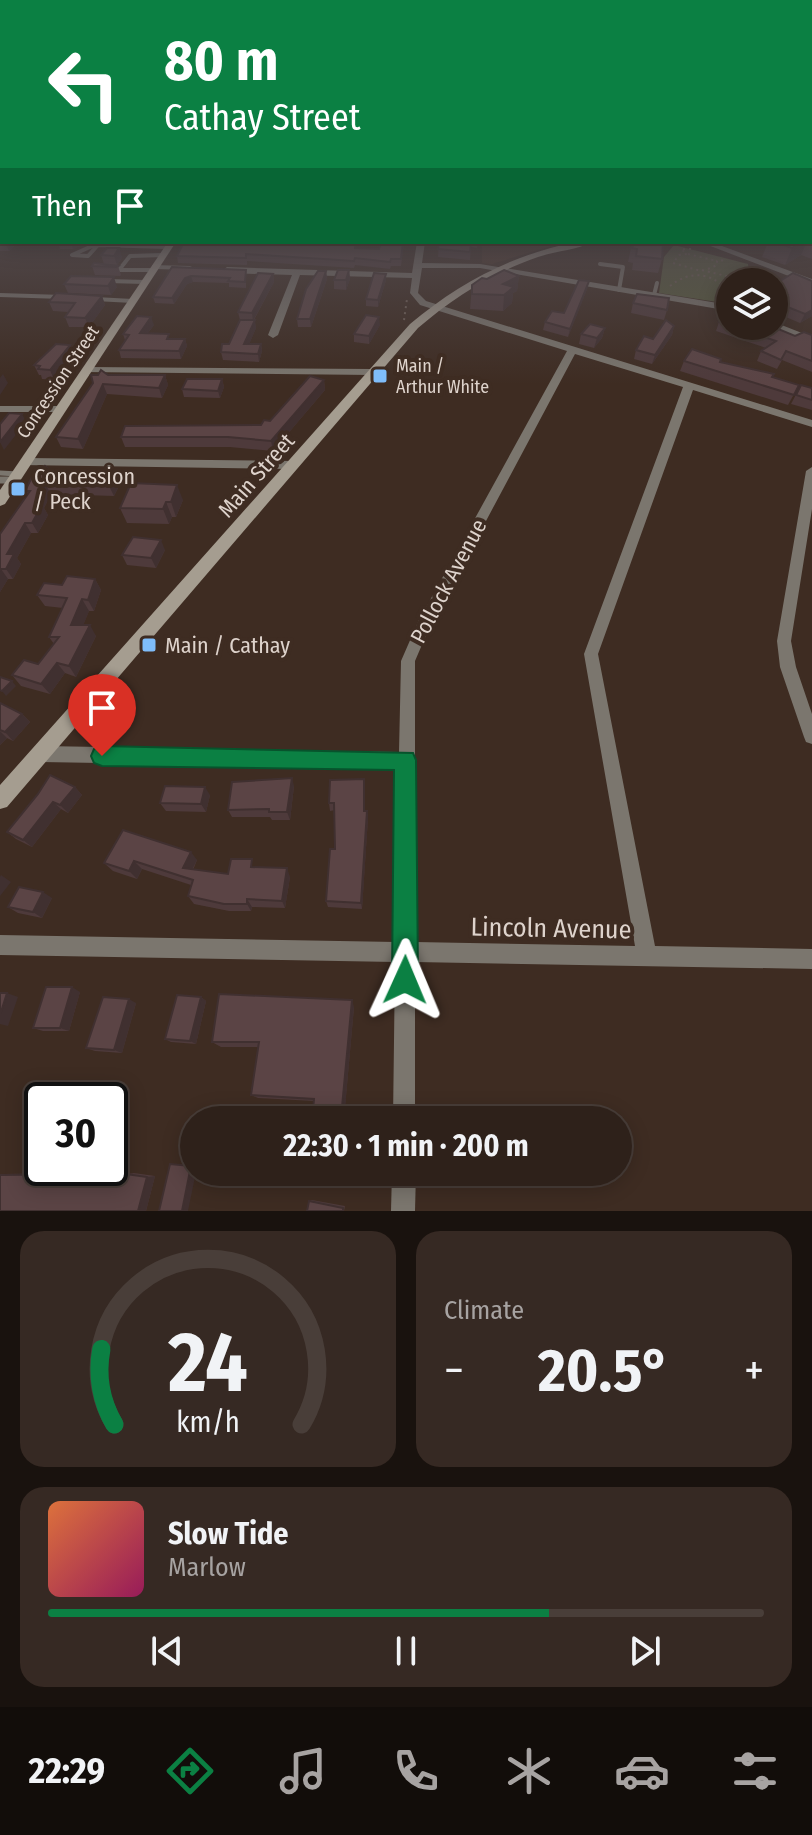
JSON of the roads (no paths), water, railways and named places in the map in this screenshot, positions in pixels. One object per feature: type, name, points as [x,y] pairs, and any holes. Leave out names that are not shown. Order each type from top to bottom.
[{"type":"main road","name":"Concession Street","points":[[0,501],[153,271]]},
{"type":"main road","name":"Main Street","points":[[0,800],[373,372],[434,307],[493,271]]},
{"type":"street","points":[[254,271],[416,276]]},
{"type":"street","points":[[417,271],[414,295],[434,307],[812,424]]},
{"type":"street","points":[[504,271],[716,306]]},
{"type":"street","points":[[781,271],[812,282]]},
{"type":"street","points":[[273,335],[297,272]]},
{"type":"street","points":[[788,331],[812,340]]},
{"type":"street","name":"Pollock Avenue","points":[[404,1106],[405,760],[407,674],[412,650],[572,351]]},
{"type":"street","points":[[87,370],[373,372]]},
{"type":"street","points":[[647,956],[591,654],[689,386]]},
{"type":"street","points":[[0,409],[61,409]]},
{"type":"street","points":[[26,462],[293,465]]},
{"type":"street","points":[[812,471],[784,641],[788,667],[812,737]]},
{"type":"street","points":[[41,754],[405,760]]},
{"type":"street","name":"Lincoln Avenue","points":[[0,945],[812,959]]},
{"type":"street","points":[[403,1211],[404,1186]]},
{"type":"lane","points":[[619,290],[623,271]]},
{"type":"lane","points":[[100,281],[145,282]]},
{"type":"lane","points":[[654,295],[657,283]]},
{"type":"lane","points":[[46,297],[54,288]]},
{"type":"lane","points":[[0,295],[73,298]]},
{"type":"lane","points":[[86,299],[133,301]]},
{"type":"lane","points":[[0,473],[16,477]]},
{"type":"lane","points":[[0,480],[16,477]]},
{"type":"place","name":"Main / Arthur White","points":[[380,376]]},
{"type":"place","name":"Concession / Peck","points":[[18,489]]},
{"type":"place","name":"Main / Cathay","points":[[149,645]]}]
